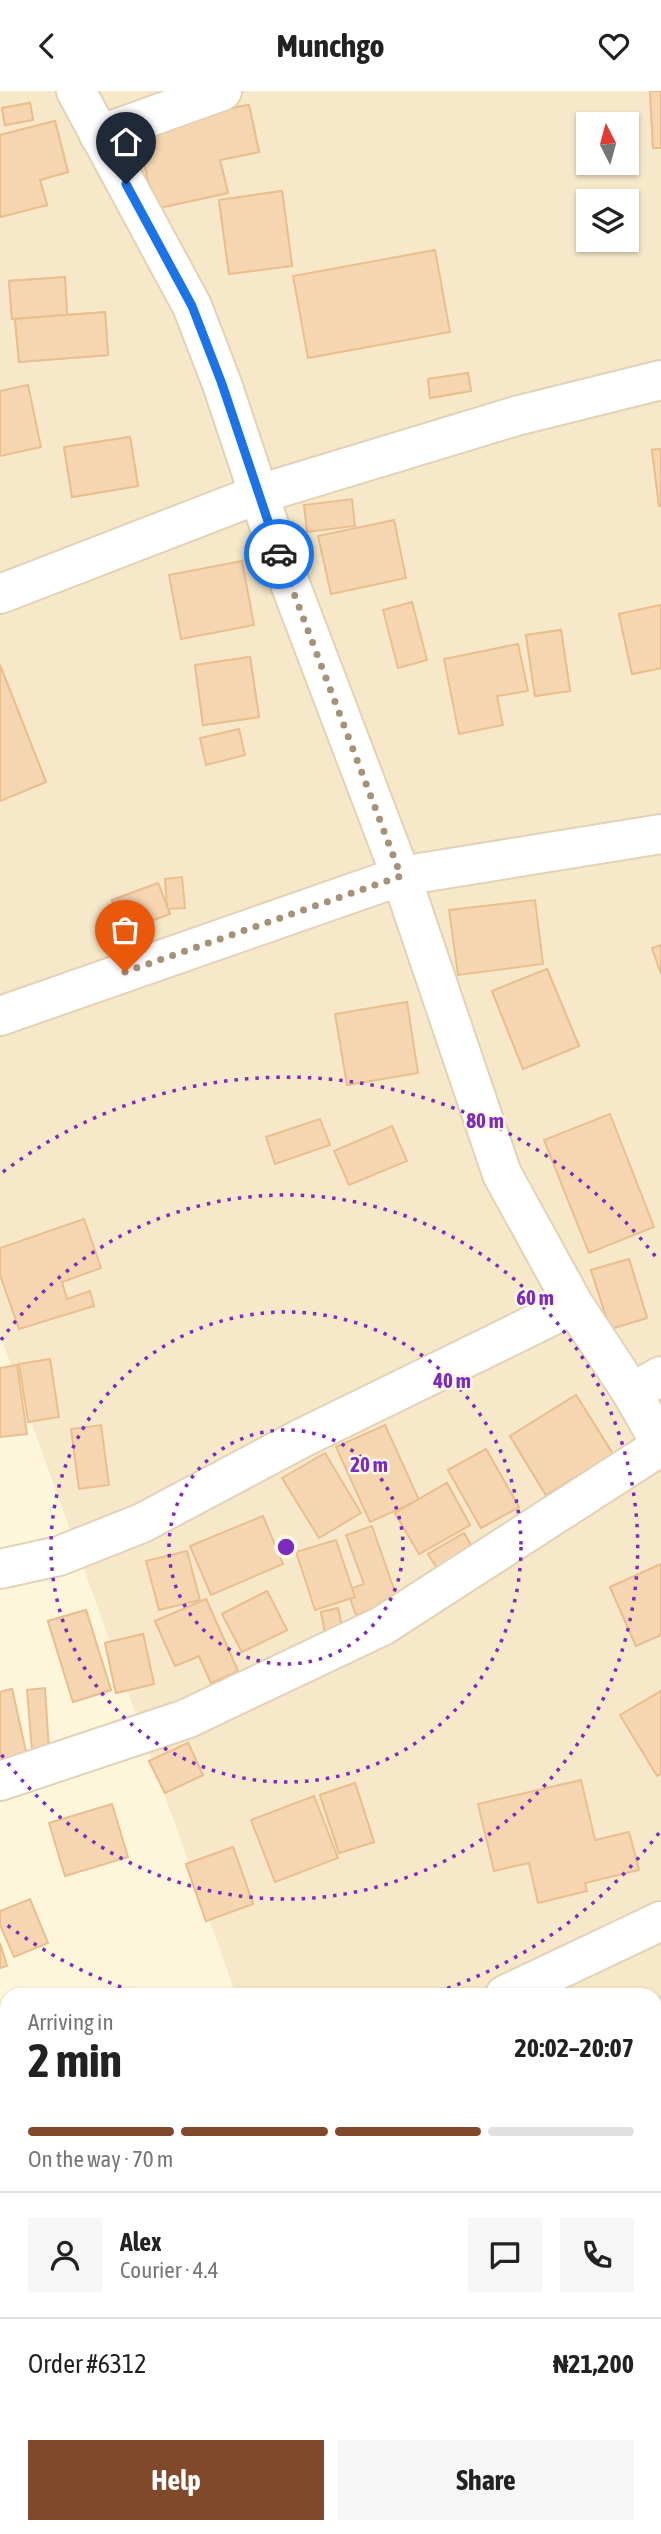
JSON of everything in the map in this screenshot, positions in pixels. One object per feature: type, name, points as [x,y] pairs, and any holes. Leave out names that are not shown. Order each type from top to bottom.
[{"type":"street","points":[[0,1781],[186,1719],[382,1626],[661,1445],[646,1385],[574,1305],[502,1174],[401,876],[192,306],[76,91]]},
{"type":"street","points":[[99,135],[222,91]]},
{"type":"street","points":[[0,594],[259,494],[516,416],[661,380]]},
{"type":"street","points":[[0,1016],[401,876],[661,834]]},
{"type":"street","points":[[0,1569],[59,1556],[142,1523],[302,1438],[574,1305]]},
{"type":"street","points":[[520,1988],[661,1921]]},
{"type":"shaded area","points":[[0,91],[661,91],[661,1988],[234,1988],[0,1334]]},
{"type":"building","points":[[650,91],[661,91],[661,148],[653,148]]},
{"type":"building","points":[[650,91],[661,91],[661,148],[653,148]]},
{"type":"building","points":[[30,103],[33,120],[5,125],[2,108]]},
{"type":"building","points":[[30,103],[33,120],[5,125],[2,108]]},
{"type":"building","points":[[249,105],[259,152],[220,160],[228,193],[154,209],[136,125]]},
{"type":"building","points":[[249,105],[259,152],[220,160],[228,193],[154,209],[136,125]]},
{"type":"building","points":[[55,121],[68,172],[40,180],[47,205],[0,217],[0,135]]},
{"type":"building","points":[[55,121],[68,172],[40,180],[47,205],[0,217],[0,135]]},
{"type":"building","points":[[282,191],[292,266],[229,274],[219,200]]},
{"type":"building","points":[[282,191],[292,266],[229,274],[219,200]]},
{"type":"building","points":[[435,250],[450,332],[308,358],[293,276]]},
{"type":"building","points":[[65,277],[67,315],[12,319],[9,281]]},
{"type":"building","points":[[65,277],[67,315],[12,319],[9,281]]},
{"type":"building","points":[[105,312],[108,355],[19,362],[15,319]]},
{"type":"building","points":[[105,312],[108,355],[19,362],[15,319]]},
{"type":"building","points":[[468,373],[471,391],[430,398],[428,379]]},
{"type":"building","points":[[468,373],[471,391],[430,398],[428,379]]},
{"type":"building","points":[[28,385],[41,447],[0,456],[0,391]]},
{"type":"building","points":[[130,437],[138,486],[72,497],[64,447]]},
{"type":"building","points":[[130,437],[138,486],[72,497],[64,447]]},
{"type":"building","points":[[661,449],[661,506],[659,506],[652,450]]},
{"type":"building","points":[[661,449],[661,506],[659,506],[652,450]]},
{"type":"building","points":[[352,499],[355,526],[307,532],[304,505]]},
{"type":"building","points":[[394,520],[406,578],[331,594],[318,536]]},
{"type":"building","points":[[242,561],[254,625],[181,639],[169,575]]},
{"type":"building","points":[[412,602],[427,660],[398,668],[383,610]]},
{"type":"building","points":[[661,605],[661,668],[632,674],[619,614]]},
{"type":"building","points":[[661,605],[661,668],[632,674],[619,614]]},
{"type":"building","points":[[561,630],[570,691],[535,696],[526,635]]},
{"type":"building","points":[[561,630],[570,691],[535,696],[526,635]]},
{"type":"building","points":[[518,644],[528,691],[497,696],[503,725],[459,734],[444,659]]},
{"type":"building","points":[[250,657],[259,717],[203,725],[195,665]]},
{"type":"building","points":[[250,657],[259,717],[203,725],[195,665]]},
{"type":"building","points":[[0,665],[46,782],[0,801]]},
{"type":"building","points":[[0,665],[46,782],[0,801]]},
{"type":"building","points":[[239,729],[245,755],[206,765],[200,738]]},
{"type":"building","points":[[182,877],[185,908],[167,909],[165,879]]},
{"type":"building","points":[[158,883],[170,914],[124,931],[112,900]]},
{"type":"building","points":[[158,883],[170,914],[124,931],[112,900]]},
{"type":"building","points":[[535,900],[543,964],[458,975],[449,910]]},
{"type":"building","points":[[661,945],[661,974],[652,948]]},
{"type":"building","points":[[547,969],[579,1046],[523,1069],[492,991]]},
{"type":"building","points":[[547,969],[579,1046],[523,1069],[492,991]]},
{"type":"building","points":[[407,1002],[418,1073],[347,1085],[335,1014]]},
{"type":"building","points":[[610,1114],[654,1227],[589,1253],[544,1140]]},
{"type":"building","points":[[320,1119],[330,1145],[275,1164],[266,1137]]},
{"type":"building","points":[[392,1126],[407,1161],[349,1185],[334,1151]]},
{"type":"building","points":[[84,1219],[101,1268],[62,1282],[67,1299],[90,1291],[94,1306],[19,1329],[0,1275],[0,1248]]},
{"type":"building","points":[[629,1259],[647,1318],[610,1329],[591,1270]]},
{"type":"building","points":[[629,1259],[647,1318],[610,1329],[591,1270]]},
{"type":"building","points":[[50,1359],[59,1417],[28,1422],[19,1364]]},
{"type":"building","points":[[17,1365],[27,1434],[0,1437],[0,1368]]},
{"type":"building","points":[[576,1395],[613,1454],[546,1495],[510,1436]]},
{"type":"building","points":[[576,1395],[613,1454],[546,1495],[510,1436]]},
{"type":"building","points":[[101,1425],[109,1485],[79,1489],[71,1429]]},
{"type":"building","points":[[385,1425],[419,1500],[370,1522],[336,1447]]},
{"type":"building","points":[[486,1449],[519,1507],[481,1528],[448,1470]]},
{"type":"building","points":[[486,1449],[519,1507],[481,1528],[448,1470]]},
{"type":"building","points":[[325,1453],[361,1513],[319,1538],[282,1478]]},
{"type":"building","points":[[447,1483],[470,1525],[419,1554],[395,1513]]},
{"type":"building","points":[[447,1483],[470,1525],[419,1554],[395,1513]]},
{"type":"building","points":[[263,1516],[283,1564],[211,1595],[190,1546]]},
{"type":"building","points":[[372,1526],[398,1601],[356,1615],[347,1590],[364,1584],[346,1535]]},
{"type":"building","points":[[464,1533],[474,1550],[439,1571],[428,1554]]},
{"type":"building","points":[[464,1533],[474,1550],[439,1571],[428,1554]]},
{"type":"building","points":[[336,1540],[355,1597],[315,1610],[296,1552]]},
{"type":"building","points":[[187,1551],[200,1600],[159,1610],[146,1561]]},
{"type":"building","points":[[661,1564],[661,1635],[636,1646],[610,1587]]},
{"type":"building","points":[[661,1564],[661,1635],[636,1646],[610,1587]]},
{"type":"building","points":[[267,1591],[287,1630],[242,1652],[222,1614]]},
{"type":"building","points":[[267,1591],[287,1630],[242,1652],[222,1614]]},
{"type":"building","points":[[206,1599],[238,1671],[211,1683],[199,1656],[175,1666],[155,1621]]},
{"type":"building","points":[[206,1599],[238,1671],[211,1683],[199,1656],[175,1666],[155,1621]]},
{"type":"building","points":[[338,1608],[343,1633],[326,1637],[321,1612]]},
{"type":"building","points":[[338,1608],[343,1633],[326,1637],[321,1612]]},
{"type":"building","points":[[86,1610],[111,1690],[73,1702],[48,1621]]},
{"type":"building","points":[[86,1610],[111,1690],[73,1702],[48,1621]]},
{"type":"building","points":[[143,1634],[154,1684],[116,1693],[105,1643]]},
{"type":"building","points":[[143,1634],[154,1684],[116,1693],[105,1643]]},
{"type":"building","points":[[45,1688],[49,1750],[32,1751],[27,1690]]},
{"type":"building","points":[[12,1689],[30,1770],[0,1777],[0,1692]]},
{"type":"building","points":[[12,1689],[30,1770],[0,1777],[0,1692]]},
{"type":"building","points":[[661,1691],[661,1774],[657,1776],[620,1715]]},
{"type":"building","points":[[188,1743],[203,1775],[165,1793],[149,1761]]},
{"type":"building","points":[[188,1743],[203,1775],[165,1793],[149,1761]]},
{"type":"building","points":[[581,1780],[595,1840],[629,1832],[639,1870],[585,1883],[587,1891],[538,1903],[529,1863],[494,1871],[478,1804]]},
{"type":"building","points":[[355,1783],[374,1842],[339,1853],[320,1795]]},
{"type":"building","points":[[355,1783],[374,1842],[339,1853],[320,1795]]},
{"type":"building","points":[[314,1796],[338,1858],[275,1882],[251,1820]]},
{"type":"building","points":[[112,1804],[128,1857],[65,1876],[49,1823]]},
{"type":"building","points":[[233,1847],[253,1904],[206,1921],[186,1864]]},
{"type":"building","points":[[233,1847],[253,1904],[206,1921],[186,1864]]},
{"type":"building","points":[[30,1899],[48,1943],[14,1957],[0,1925],[0,1911]]},
{"type":"building","points":[[0,1943],[7,1966],[0,1968]]},
{"type":"way so far","points":[[125,972],[401,876],[279,554]]},
{"type":"route","points":[[126,184],[192,306],[222,384],[279,554]]}]
